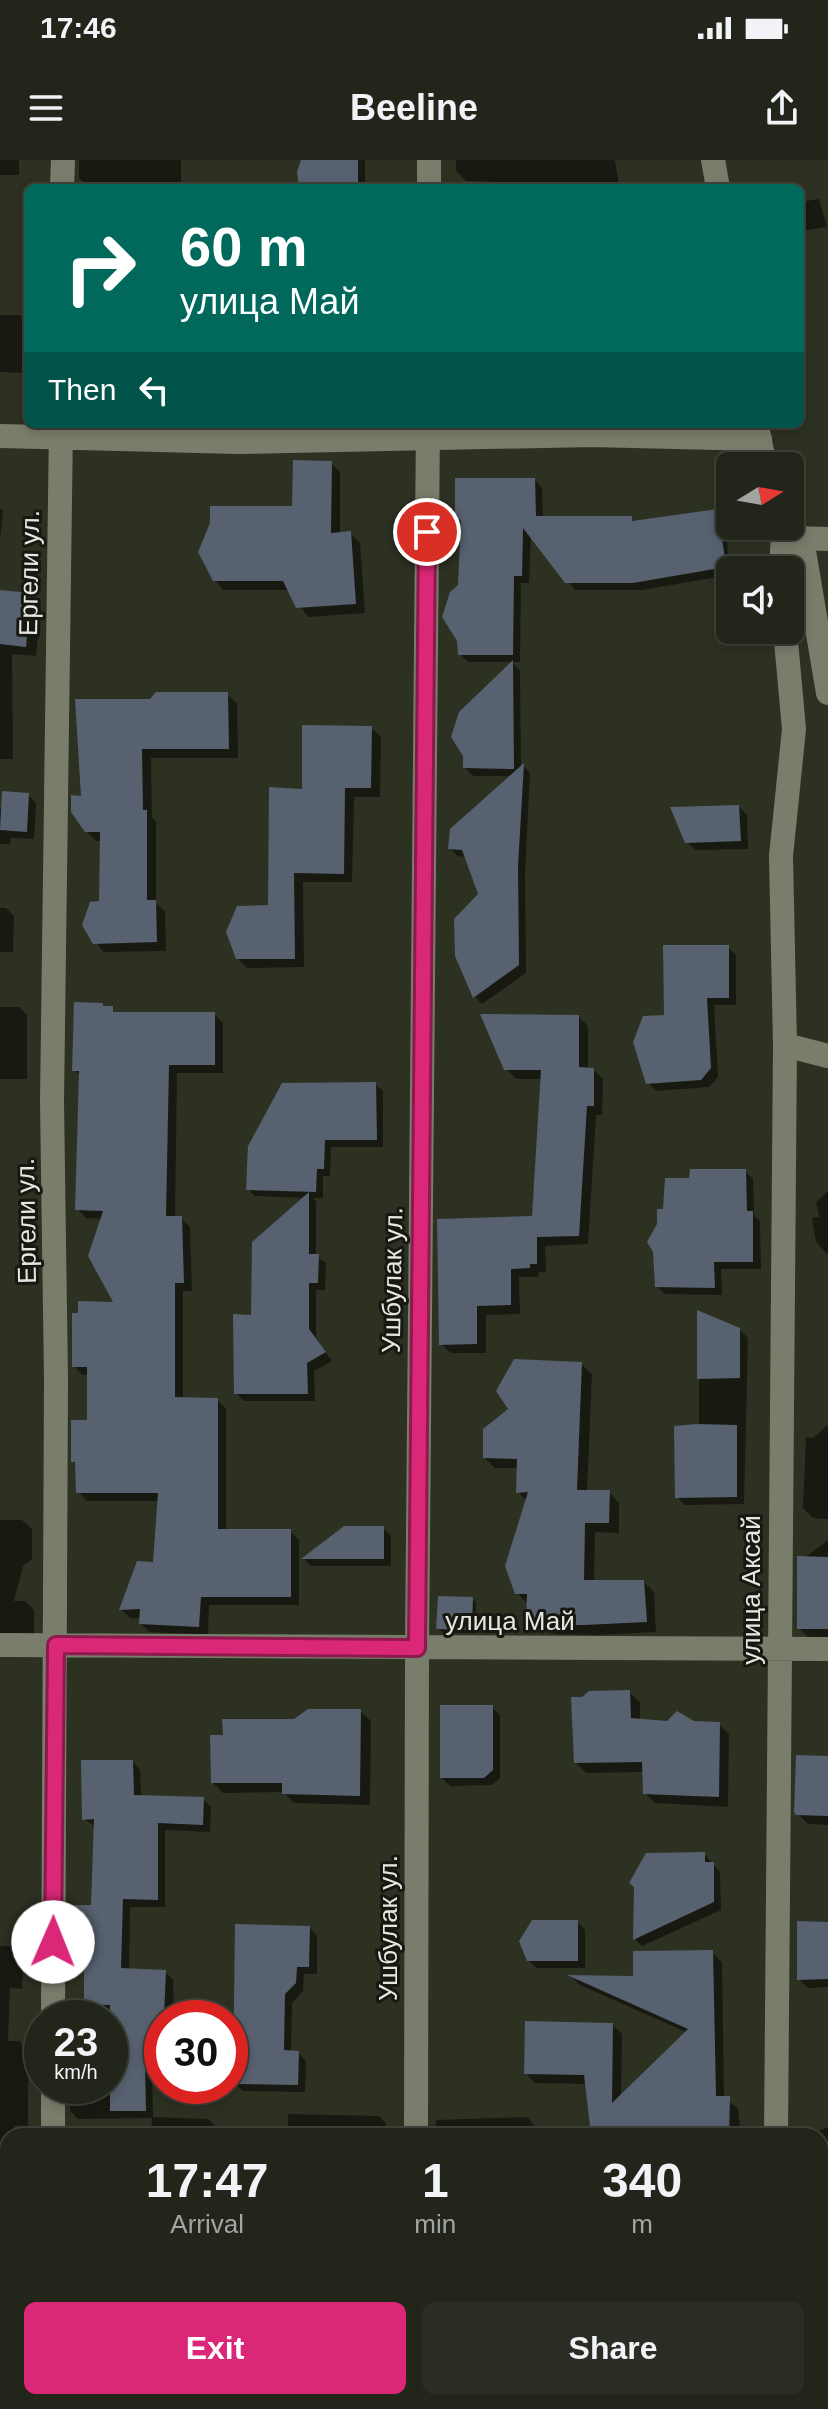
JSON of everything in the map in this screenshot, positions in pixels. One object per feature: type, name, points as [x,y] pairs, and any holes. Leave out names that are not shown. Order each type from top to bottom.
[{"type":"street","points":[[62,184],[63,160]]},
{"type":"street","points":[[429,160],[429,184]]},
{"type":"street","points":[[713,160],[717,184]]},
{"type":"street","points":[[0,436],[61,431],[237,442],[428,430],[758,432],[762,452]]},
{"type":"street","name":"Ушбулак ул.","points":[[416,2128],[417,1648],[428,430]]},
{"type":"street","name":"Ергели ул.","points":[[53,2000],[56,1645],[52,1101],[61,431]]},
{"type":"street","points":[[804,535],[828,539]]},
{"type":"street","points":[[790,540],[828,693]]},
{"type":"street","name":"улица Аксай","points":[[776,2128],[785,1045],[781,856],[794,729],[786,644]]},
{"type":"street","points":[[785,1045],[828,1056]]},
{"type":"street","name":"улица Май","points":[[0,1645],[828,1649]]},
{"type":"street","points":[[53,2104],[53,2128]]},
{"type":"building","points":[[301,160],[358,160],[358,184],[298,184],[297,172]]},
{"type":"building","points":[[293,460],[332,461],[331,533],[351,531],[356,604],[296,608],[283,581],[213,581],[198,552],[210,523],[210,506],[292,506]]},
{"type":"building","points":[[455,478],[535,478],[536,516],[632,516],[632,521],[716,509],[716,540],[722,540],[724,556],[716,556],[716,569],[633,583],[565,583],[523,528],[522,576],[514,576],[513,655],[458,655],[457,641],[442,617],[450,592],[458,585],[461,521],[455,514]]},
{"type":"building","points":[[0,590],[31,593],[26,647],[0,644]]},
{"type":"building","points":[[513,660],[514,769],[463,768],[463,756],[451,737],[459,712]]},
{"type":"building","points":[[156,692],[228,692],[229,749],[142,749],[143,810],[147,810],[147,900],[156,900],[157,942],[93,944],[82,925],[90,902],[99,901],[100,832],[85,832],[71,812],[71,795],[81,796],[75,699],[150,699]]},
{"type":"building","points":[[302,725],[372,726],[371,788],[345,788],[344,874],[294,873],[295,959],[236,959],[226,932],[237,906],[268,905],[269,787],[302,789]]},
{"type":"building","points":[[524,763],[518,866],[519,965],[473,998],[455,956],[454,919],[478,894],[462,850],[448,849],[450,829]]},
{"type":"building","points":[[2,791],[29,793],[27,832],[0,830]]},
{"type":"building","points":[[739,805],[741,841],[685,843],[670,807]]},
{"type":"building","points":[[663,945],[729,945],[729,998],[707,998],[711,1068],[701,1080],[646,1084],[633,1042],[643,1016],[664,1015]]},
{"type":"building","points":[[74,1002],[103,1003],[103,1006],[113,1006],[113,1012],[215,1012],[215,1065],[169,1065],[166,1216],[182,1216],[184,1283],[175,1283],[175,1397],[218,1398],[218,1529],[291,1529],[291,1597],[201,1597],[199,1627],[139,1624],[140,1609],[119,1610],[137,1561],[153,1562],[158,1493],[76,1493],[75,1462],[71,1462],[71,1420],[87,1420],[87,1367],[72,1367],[72,1313],[78,1313],[78,1301],[113,1302],[88,1256],[103,1211],[75,1210],[79,1071],[72,1071]]},
{"type":"building","points":[[480,1014],[579,1015],[579,1067],[594,1068],[594,1106],[587,1106],[579,1236],[537,1237],[537,1264],[530,1264],[530,1268],[511,1269],[511,1305],[477,1306],[477,1344],[439,1345],[437,1219],[532,1216],[541,1070],[504,1070]]},
{"type":"building","points":[[376,1082],[377,1140],[325,1140],[324,1169],[317,1169],[316,1192],[246,1190],[248,1146],[282,1083]]},
{"type":"building","points":[[690,1169],[746,1169],[747,1211],[753,1211],[753,1262],[714,1262],[715,1288],[655,1287],[653,1252],[647,1242],[657,1224],[657,1209],[663,1209],[665,1178],[689,1178]]},
{"type":"building","points":[[309,1192],[309,1254],[319,1254],[318,1283],[309,1283],[309,1329],[326,1352],[307,1363],[308,1394],[234,1394],[233,1314],[251,1315],[252,1242]]},
{"type":"building","points":[[697,1310],[740,1328],[740,1378],[697,1379]]},
{"type":"building","points":[[514,1359],[582,1362],[577,1490],[610,1490],[609,1523],[585,1523],[584,1580],[644,1580],[647,1622],[541,1625],[539,1620],[526,1620],[527,1594],[515,1594],[505,1566],[528,1492],[516,1493],[517,1459],[483,1458],[483,1429],[508,1409],[496,1391]]},
{"type":"building","points":[[737,1425],[737,1497],[675,1498],[674,1426]]},
{"type":"building","points":[[344,1526],[384,1526],[384,1559],[301,1559]]},
{"type":"building","points":[[797,1556],[828,1557],[828,1629],[797,1629]]},
{"type":"building","points":[[438,1596],[473,1597],[472,1630],[436,1629]]},
{"type":"building","points":[[630,1690],[631,1718],[667,1721],[677,1711],[694,1721],[720,1722],[719,1797],[643,1794],[642,1762],[574,1763],[571,1697],[582,1697],[589,1691]]},
{"type":"building","points":[[440,1705],[493,1705],[493,1770],[484,1778],[440,1778]]},
{"type":"building","points":[[308,1709],[361,1709],[360,1796],[282,1794],[282,1783],[211,1783],[210,1735],[223,1735],[222,1719],[294,1719]]},
{"type":"building","points":[[796,1755],[828,1756],[828,1816],[796,1815],[794,1812]]},
{"type":"building","points":[[81,1760],[133,1760],[134,1795],[204,1797],[203,1825],[158,1823],[158,1900],[123,1899],[121,1968],[166,1970],[165,2000],[144,2000],[146,2111],[110,2111],[110,2104],[128,2104],[128,2000],[84,2000],[84,1936],[71,1936],[71,1905],[91,1905],[94,1819],[82,1820]]},
{"type":"building","points":[[705,1852],[705,1862],[714,1862],[714,1902],[633,1940],[634,1887],[629,1883],[646,1853]]},
{"type":"building","points":[[532,1920],[578,1920],[578,1961],[527,1961],[519,1941]]},
{"type":"building","points":[[797,1921],[828,1922],[828,1979],[797,1980]]},
{"type":"building","points":[[235,1924],[310,1926],[309,1967],[297,1967],[296,1983],[285,1994],[284,2050],[299,2051],[298,2085],[248,2084],[248,2000],[234,2000]]},
{"type":"building","points":[[713,1950],[716,2096],[730,2096],[729,2128],[588,2128],[584,2075],[524,2074],[525,2021],[613,2023],[612,2103],[688,2029],[567,1975],[633,1976],[633,1951]]},
{"type":"route","points":[[53,1942],[56,1645],[417,1648],[427,532]]}]
